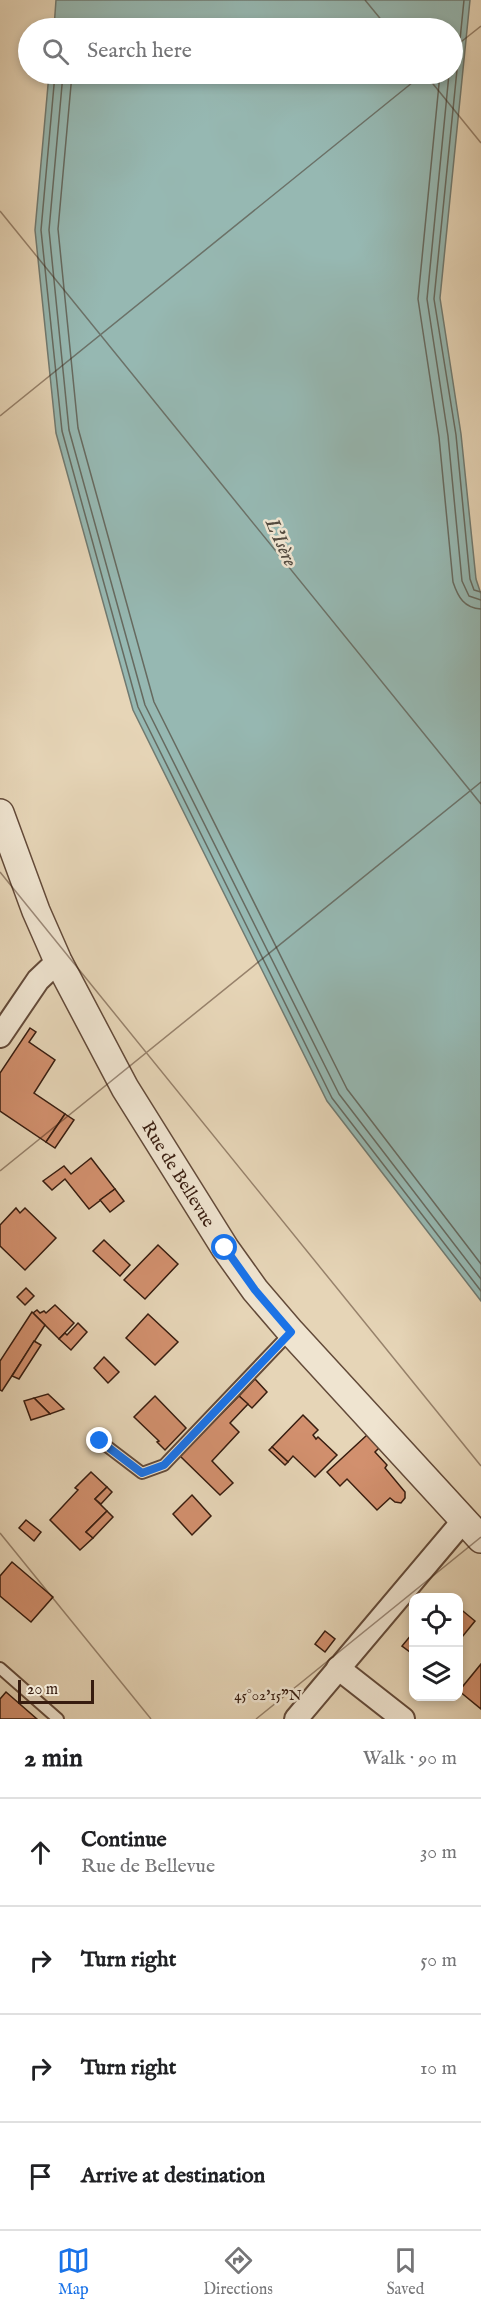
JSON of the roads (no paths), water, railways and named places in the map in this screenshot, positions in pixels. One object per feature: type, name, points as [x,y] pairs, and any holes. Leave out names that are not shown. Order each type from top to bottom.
[{"type":"street","name":"Rue de Bellevue","points":[[0,813],[36,911],[58,961],[125,1088],[195,1202],[255,1290],[472,1529]]},
{"type":"street","points":[[0,1036],[38,980],[58,961]]},
{"type":"street","points":[[296,1719],[338,1668],[472,1529]]},
{"type":"street","points":[[338,1668],[403,1719]]},
{"type":"lane","points":[[100,1441],[142,1473],[164,1465],[291,1332]]},
{"type":"lane","points":[[0,1668],[58,1719]]},
{"type":"water","points":[[56,0],[470,0],[463,70],[463,18],[55,18]]},
{"type":"water","name":"L'Isère","points":[[48,84],[462,84],[440,298],[461,434],[476,579],[481,594],[481,1301],[327,1101],[133,710],[56,433],[35,230]]}]
